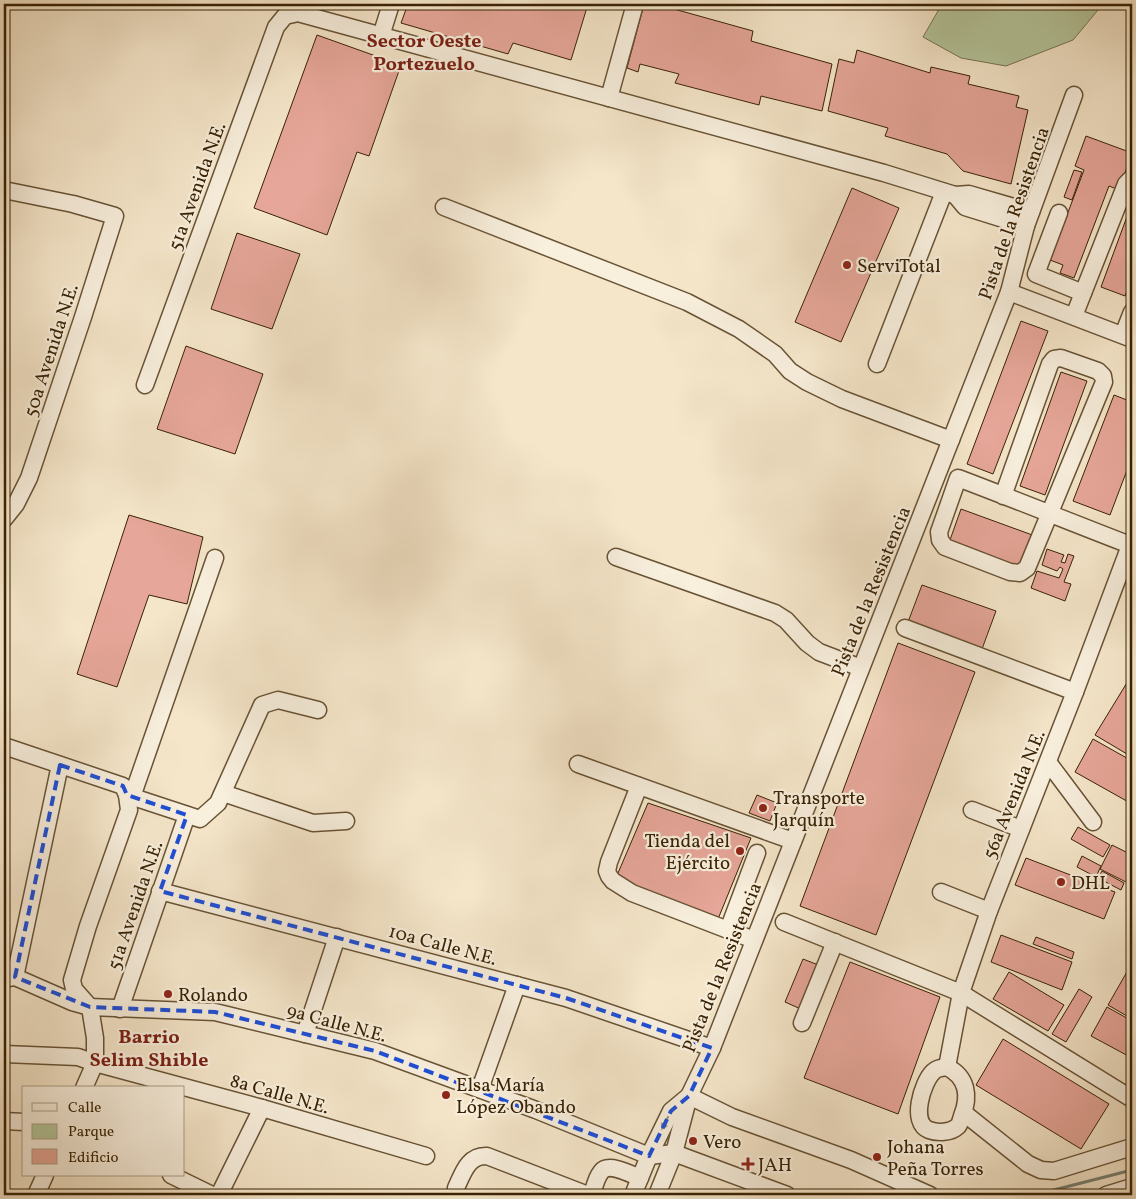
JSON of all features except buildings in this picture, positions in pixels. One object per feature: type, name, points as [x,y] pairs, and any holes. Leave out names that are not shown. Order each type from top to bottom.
[{"type":"street","points":[[391,4],[381,36],[884,172],[949,193],[965,207],[1029,219]]},
{"type":"street","points":[[609,98],[635,4]]},
{"type":"street","name":"51a Avenida N.E.","points":[[145,385],[276,27],[285,16],[298,13],[381,36]]},
{"type":"street","name":"Pista de la Resistencia","points":[[657,1195],[674,1152],[689,1096],[712,1048],[1009,292],[1029,219],[1074,95]]},
{"type":"street","points":[[1074,316],[1126,184],[1132,178]]},
{"type":"street","points":[[877,364],[949,193]]},
{"type":"street","name":"50a Avenida N.E.","points":[[4,519],[16,504],[29,478],[115,216],[73,204],[5,194]]},
{"type":"street","points":[[444,207],[687,302],[739,329],[775,354],[790,371],[807,382],[842,398],[951,440]]},
{"type":"street","points":[[1059,213],[1036,274],[1083,293]]},
{"type":"street","points":[[1009,292],[1128,337],[1132,312]]},
{"type":"street","points":[[1003,496],[1050,364],[1054,359],[1061,358],[1098,372],[1103,376],[1104,382],[1050,514],[1027,568],[1020,573],[1010,572],[945,547],[940,540],[939,532],[958,478],[1003,496],[1050,514],[1131,543]]},
{"type":"street","name":"56a Avenida N.E.","points":[[947,1067],[961,993],[988,911],[1075,692],[1128,567],[1131,543]]},
{"type":"street","points":[[616,557],[775,613],[786,620],[807,643],[819,652],[861,668]]},
{"type":"street","points":[[85,1086],[95,1063],[95,1038],[90,1007],[74,989],[72,980],[88,926],[129,810],[130,796],[215,558]]},
{"type":"street","points":[[905,628],[1075,692]]},
{"type":"street","points":[[4,746],[123,786],[130,796],[200,819],[218,803],[262,705],[278,700],[318,710]]},
{"type":"street","points":[[1048,762],[1093,822]]},
{"type":"street","points":[[578,764],[793,840]]},
{"type":"street","points":[[9,978],[60,765]]},
{"type":"street","points":[[640,786],[609,862],[607,871],[609,876],[613,881],[632,893],[754,940]]},
{"type":"street","points":[[223,793],[312,823],[346,822]]},
{"type":"street","points":[[972,810],[1021,829]]},
{"type":"street","name":"51a Avenida N.E.","points":[[120,1009],[187,815]]},
{"type":"street","points":[[728,930],[757,853]]},
{"type":"street","name":"10a Calle N.E.","points":[[160,891],[566,998],[712,1048]]},
{"type":"street","points":[[942,892],[988,911]]},
{"type":"street","points":[[784,922],[961,993],[1132,1099]]},
{"type":"street","points":[[305,1034],[337,938]]},
{"type":"street","points":[[802,1023],[835,942]]},
{"type":"street","name":"9a Calle N.E.","points":[[9,978],[90,1007],[216,1012],[375,1051],[536,1110],[649,1156]]},
{"type":"street","points":[[480,1089],[517,985]]},
{"type":"street","name":"8a Calle N.E.","points":[[4,1054],[78,1057],[180,1086]]},
{"type":"street","points":[[947,1067],[962,1080],[966,1092],[964,1113],[959,1126],[952,1130],[944,1132],[929,1130],[922,1126],[919,1113],[921,1098],[927,1081],[938,1068],[947,1067]]},
{"type":"street","name":"8a Calle N.E.","points":[[185,1087],[426,1156]]},
{"type":"street","points":[[689,1096],[732,1117],[851,1160],[930,1195]]},
{"type":"street","name":"Pista de la Resistencia","points":[[633,1195],[671,1111],[689,1096]]},
{"type":"street","points":[[219,1195],[262,1108]]},
{"type":"street","points":[[964,1113],[1028,1164],[1041,1170],[1054,1171],[1132,1147]]},
{"type":"street","points":[[4,1121],[22,1122]]},
{"type":"street","points":[[649,1156],[674,1152],[787,1195]]},
{"type":"street","points":[[456,1188],[467,1165],[475,1158],[486,1156],[588,1195]]},
{"type":"street","points":[[592,1195],[602,1171],[607,1168],[622,1170],[640,1178]]},
{"type":"street","points":[[36,1195],[45,1176]]},
{"type":"street","points":[[172,1176],[212,1195]]},
{"type":"street","points":[[1109,1195],[1132,1187]]},
{"type":"highlighted area","points":[[60,765],[123,786],[127,795],[187,815],[160,891],[566,998],[712,1048],[689,1096],[671,1111],[649,1156],[375,1051],[215,1012],[90,1007],[15,977]]},
{"type":"green space","points":[[942,4],[1103,4],[1073,40],[1006,66],[961,58],[923,37]]},
{"type":"waterway","points":[[1039,1195],[1132,1170]]},
{"type":"place","name":"ServiTotal","points":[[847,265]]},
{"type":"place","name":"Transporte Jarquín","points":[[763,808]]},
{"type":"place","name":"Tienda del Ejército","points":[[740,851]]},
{"type":"place","name":"DHL","points":[[1061,882]]},
{"type":"place","name":"Rolando","points":[[168,994]]},
{"type":"place","name":"Elsa María López Obando","points":[[446,1095]]},
{"type":"place","name":"Vero","points":[[693,1141]]},
{"type":"place","name":"Johana Peña Torres","points":[[877,1157]]},
{"type":"place","name":"JAH","points":[[748,1164]]},
{"type":"district","name":"Sector Oeste Portezuelo","points":[[424,52]]},
{"type":"district","name":"Barrio Selim Shible","points":[[149,1048]]}]
